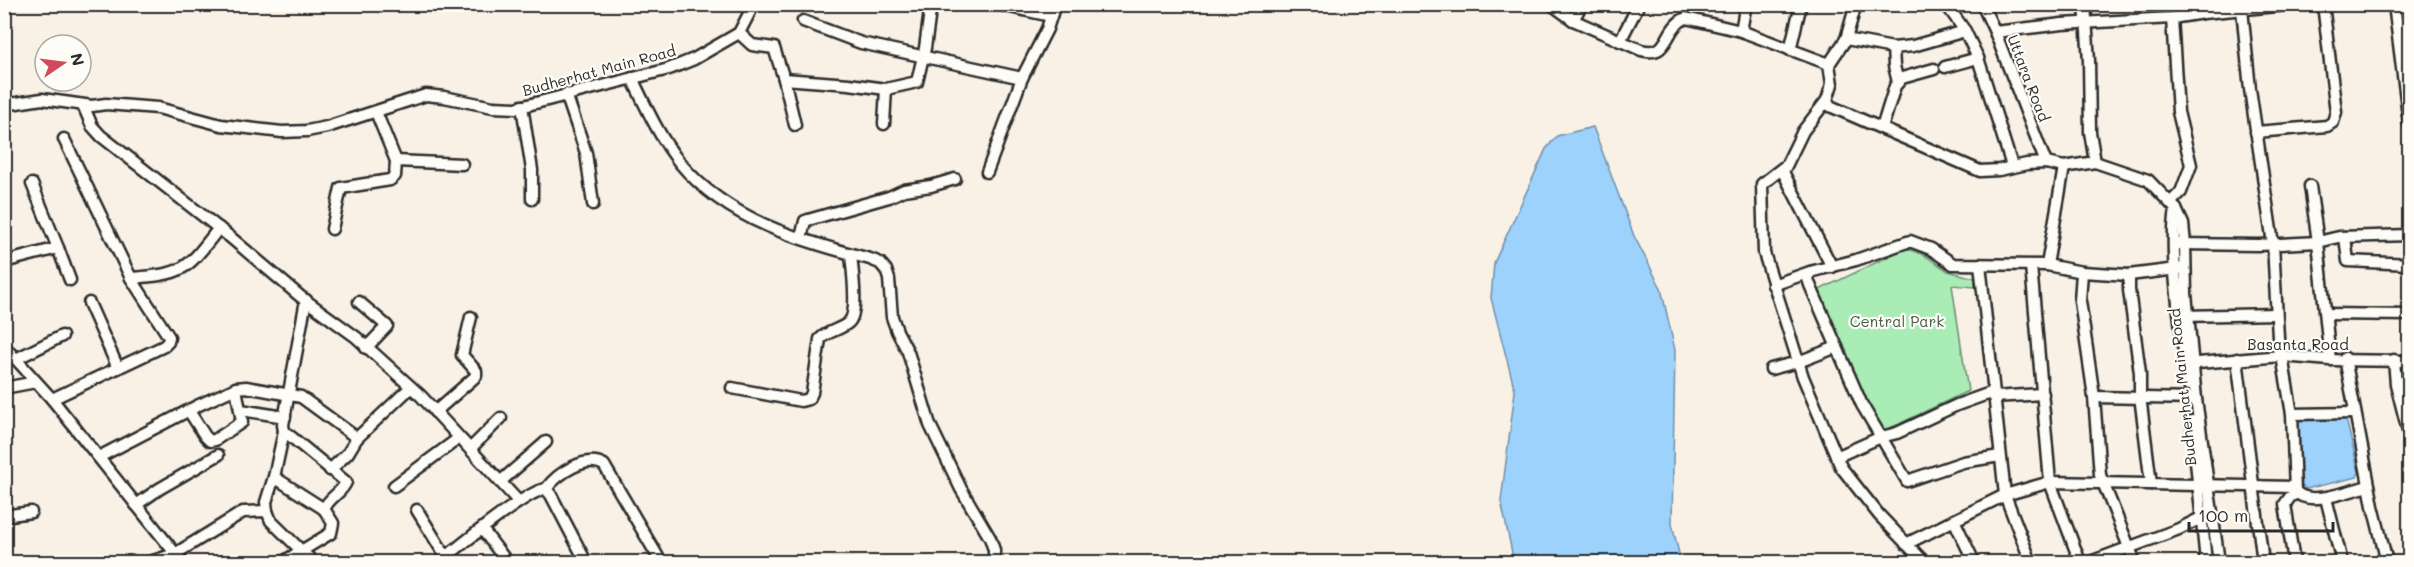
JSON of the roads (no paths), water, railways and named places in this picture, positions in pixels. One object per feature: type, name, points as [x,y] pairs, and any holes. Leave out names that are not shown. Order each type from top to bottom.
[{"type":"street","points":[[754,4],[739,33],[752,45],[774,48],[795,125]]},
{"type":"street","points":[[784,79],[886,89],[917,82],[925,48],[931,4]]},
{"type":"street","points":[[996,4],[1014,6],[1051,16]]},
{"type":"street","points":[[987,172],[1022,78],[1055,4]]},
{"type":"street","points":[[1551,4],[1573,20],[1653,53],[1659,51],[1679,21],[1686,18],[1741,31],[1829,64]]},
{"type":"street","points":[[1573,20],[1582,4]]},
{"type":"street","points":[[1620,41],[1639,4]]},
{"type":"street","points":[[1741,31],[1746,4]]},
{"type":"street","points":[[1790,50],[1801,4]]},
{"type":"street","points":[[1832,267],[1784,177],[1787,162],[1803,131],[1827,100],[1832,84],[1829,64],[1846,39],[1856,4]]},
{"type":"street","points":[[1946,4],[1965,31],[1978,58],[2012,166]]},
{"type":"street","name":"Uttara Road","points":[[1982,4],[1995,32],[2043,163]]},
{"type":"street","points":[[2085,4],[2090,132],[2095,162]]},
{"type":"street","points":[[1995,32],[2062,24],[2172,18],[2298,4]]},
{"type":"street","points":[[2256,132],[2327,126],[2333,122],[2336,112],[2323,4]]},
{"type":"street","points":[[2394,4],[2409,123]]},
{"type":"street","points":[[2242,9],[2250,89],[2273,244],[2280,356],[2292,414],[2295,490],[2285,504],[2294,562]]},
{"type":"street","points":[[1827,100],[1830,106],[1840,112],[1882,128],[1961,165],[1980,171],[1999,170],[2027,164],[2043,163],[2064,166],[2095,162],[2148,180],[2174,205],[2191,165],[2178,112],[2172,18]]},
{"type":"street","points":[[803,21],[861,43],[1022,78]]},
{"type":"street","points":[[1846,39],[1893,48],[1913,46],[1965,31]]},
{"type":"street","name":"Budherhat Main Road","points":[[4,105],[42,99],[83,105],[106,104],[158,108],[221,125],[282,132],[307,131],[426,96],[523,111],[566,94],[669,69],[694,59],[739,33]]},
{"type":"street","points":[[1893,48],[1894,66],[1899,82]]},
{"type":"street","points":[[1945,67],[1978,58]]},
{"type":"street","points":[[1882,128],[1895,86],[1902,78],[1934,69]]},
{"type":"street","points":[[632,78],[651,119],[667,144],[680,163],[701,184],[753,221],[880,263],[886,270],[889,279],[892,317],[912,363],[930,425],[961,489],[990,538],[994,550],[994,562]]},
{"type":"street","points":[[884,124],[886,89]]},
{"type":"street","points":[[566,94],[586,153],[593,204]]},
{"type":"street","points":[[83,105],[90,121],[101,136],[219,228],[306,300],[356,337],[435,412],[518,501]]},
{"type":"street","points":[[523,111],[532,170],[532,199]]},
{"type":"street","points":[[332,229],[341,188],[390,180],[395,176],[396,161],[376,112]]},
{"type":"street","points":[[52,399],[168,342],[166,330],[131,278],[64,140]]},
{"type":"street","points":[[396,161],[462,164]]},
{"type":"street","points":[[1787,162],[1762,184],[1764,253],[1773,285],[1784,365],[1840,467],[1879,515],[1924,562]]},
{"type":"street","points":[[2047,265],[2064,166]]},
{"type":"street","points":[[801,238],[805,221],[808,219],[889,197],[904,190],[955,179]]},
{"type":"street","points":[[32,184],[70,280]]},
{"type":"street","points":[[2310,186],[2330,360]]},
{"type":"street","name":"Budherhat Main Road","points":[[2174,205],[2180,244],[2180,269],[2193,398],[2204,485],[2212,512],[2219,562]]},
{"type":"street","points":[[131,278],[172,274],[185,268],[219,228]]},
{"type":"street","points":[[2180,244],[2273,244],[2318,242],[2345,237],[2409,235]]},
{"type":"street","points":[[2345,237],[2348,261],[2409,264]]},
{"type":"street","points":[[1773,285],[1910,242],[1931,249],[1953,264],[2047,265],[2082,272],[2129,275],[2180,269]]},
{"type":"street","points":[[4,262],[57,249]]},
{"type":"street","points":[[732,388],[801,401],[809,399],[820,339],[850,322],[852,316],[854,302],[851,254]]},
{"type":"street","points":[[1980,264],[2005,495],[2031,562]]},
{"type":"street","points":[[2031,266],[2050,482],[2080,562]]},
{"type":"street","points":[[1810,272],[1808,279],[1862,405],[1907,481],[1963,462],[2000,456]]},
{"type":"street","points":[[2082,272],[2080,301],[2094,397],[2102,484],[2135,562]]},
{"type":"street","points":[[2129,275],[2151,484]]},
{"type":"street","points":[[306,300],[284,431],[266,501],[271,521],[313,562]]},
{"type":"street","points":[[359,302],[387,326],[366,348]]},
{"type":"street","points":[[89,303],[118,368]]},
{"type":"street","points":[[2185,316],[2276,314]]},
{"type":"street","points":[[2326,314],[2409,315]]},
{"type":"street","points":[[435,412],[476,375],[476,371],[462,355],[471,317]]},
{"type":"street","points":[[16,359],[62,336]]},
{"type":"street","points":[[4,346],[52,399],[179,558]]},
{"type":"street","points":[[1784,365],[1837,347]]},
{"type":"street","name":"Basanta Road","points":[[2189,363],[2280,356],[2330,360],[2345,358],[2409,361]]},
{"type":"street","points":[[2345,358],[2369,486],[2387,562]]},
{"type":"street","points":[[2237,359],[2263,562]]},
{"type":"street","points":[[2394,360],[2409,439]]},
{"type":"street","points":[[4,388],[36,382]]},
{"type":"street","points":[[99,457],[236,388],[254,387],[289,394],[307,401],[357,438]]},
{"type":"street","points":[[189,411],[210,441],[242,422],[236,388]]},
{"type":"street","points":[[330,470],[348,453],[357,438],[410,388]]},
{"type":"street","points":[[1836,457],[1881,437],[1897,434],[1957,405],[1993,394],[2043,394]]},
{"type":"street","points":[[2094,397],[2193,398]]},
{"type":"street","points":[[241,410],[285,417]]},
{"type":"street","points":[[2292,414],[2355,413]]},
{"type":"street","points":[[470,449],[501,418]]},
{"type":"street","points":[[284,431],[344,479],[345,484],[324,509]]},
{"type":"street","points":[[394,486],[459,438]]},
{"type":"street","points":[[500,483],[546,442]]},
{"type":"street","points":[[136,504],[218,455]]},
{"type":"street","points":[[417,510],[445,561],[518,501],[539,489],[546,489],[558,475],[587,462],[597,461],[604,465],[661,562]]},
{"type":"street","points":[[274,477],[324,509],[333,523],[331,533],[283,562]]},
{"type":"street","points":[[1906,544],[2005,495],[2050,482],[2252,486],[2295,490],[2308,499],[2326,498],[2369,486]]},
{"type":"street","name":"Budherhat Main Road","points":[[2204,485],[2201,517],[2206,562]]},
{"type":"street","points":[[546,489],[566,520],[586,562]]},
{"type":"street","points":[[2326,498],[2342,562]]},
{"type":"street","points":[[150,562],[179,558],[243,512],[267,511]]},
{"type":"street","points":[[4,516],[32,512]]},
{"type":"street","points":[[2090,562],[2179,529],[2212,512]]},
{"type":"street","points":[[1954,520],[1974,562]]},
{"type":"street","points":[[482,529],[507,562]]},
{"type":"water","points":[[1593,127],[1634,236],[1661,288],[1675,350],[1672,524],[1681,562],[1514,562],[1501,501],[1515,391],[1491,298],[1494,263],[1546,149],[1557,136]]},
{"type":"water","points":[[2409,375],[2409,410],[2404,377]]},
{"type":"water","points":[[2345,415],[2359,472],[2357,477],[2306,489],[2302,486],[2292,426],[2296,416]]},
{"type":"park label","name":"Central Park","points":[[1897,321]]}]
